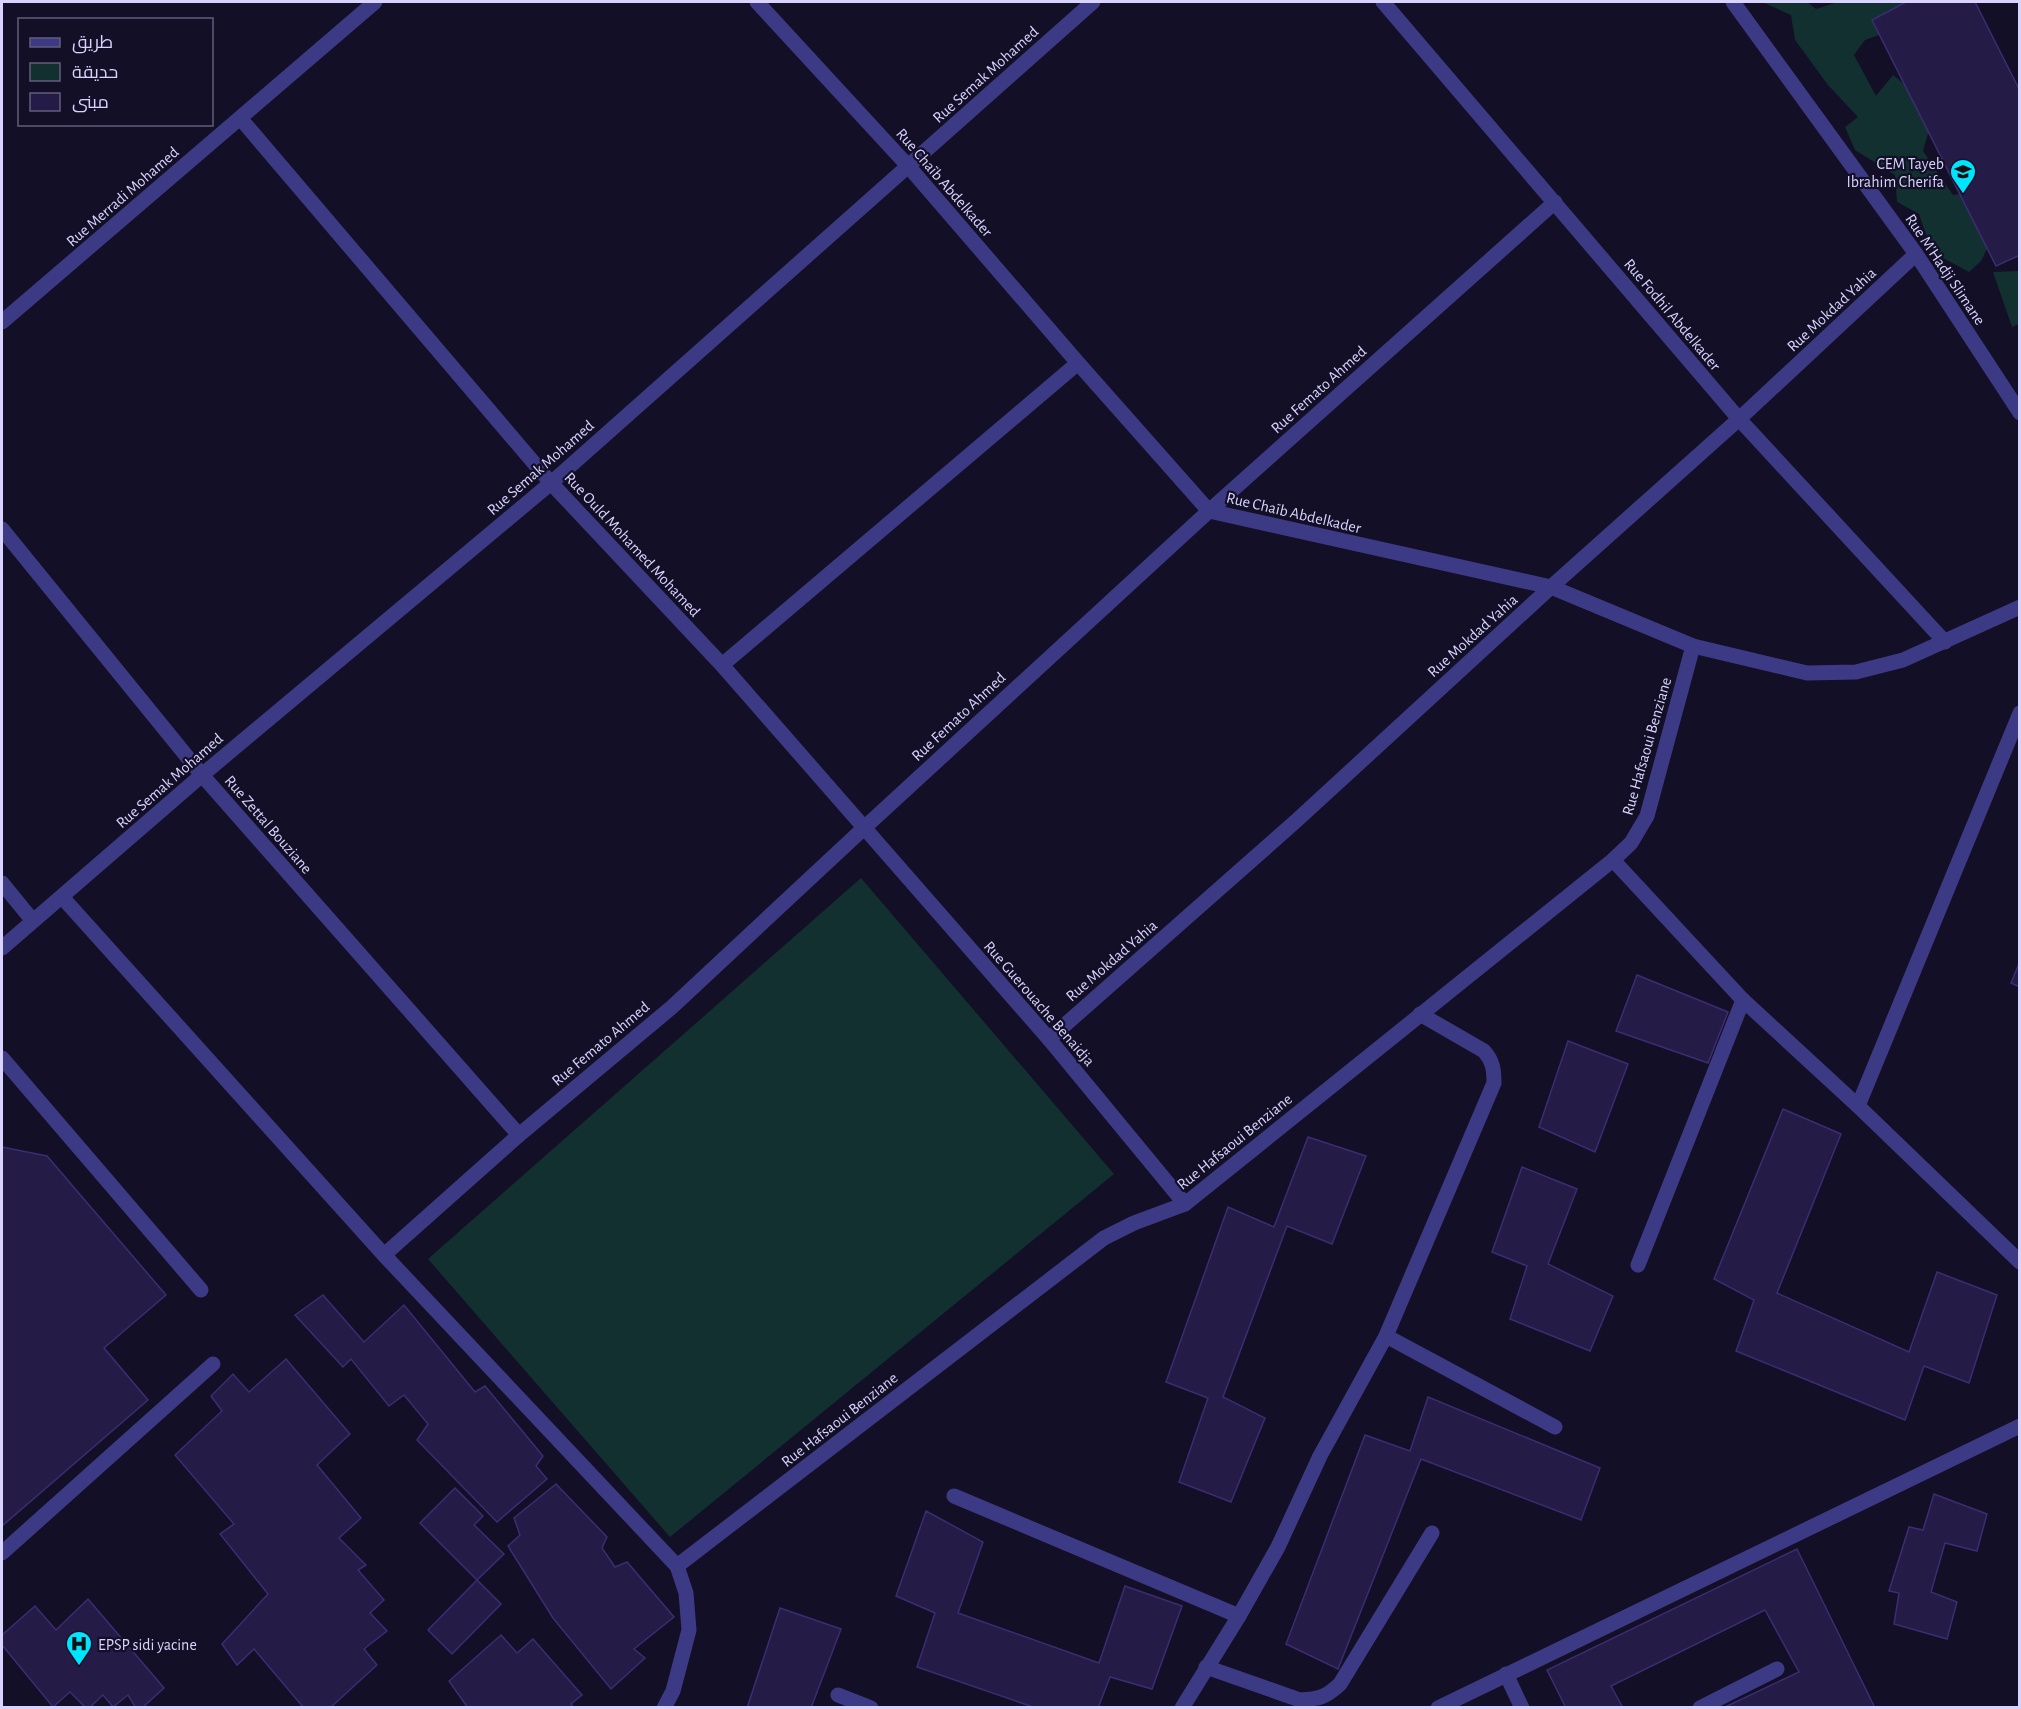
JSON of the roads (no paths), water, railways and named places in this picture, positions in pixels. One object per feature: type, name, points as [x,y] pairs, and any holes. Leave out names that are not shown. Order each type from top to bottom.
[{"type":"street","name":"Rue Merradi Mohamed","points":[[2,322],[375,2]]},
{"type":"street","name":"Rue Chaïb Abdelkader","points":[[757,2],[909,167],[1209,511],[1551,587],[1693,646],[1807,673],[1856,672],[1903,660],[2019,607]]},
{"type":"street","name":"Rue Semak Mohamed","points":[[2,948],[202,775],[551,483],[1093,2]]},
{"type":"street","name":"Rue Fodhil Abdelkader","points":[[1383,2],[1739,419],[1945,642]]},
{"type":"street","name":"Rue M'Hadji Slimane","points":[[1733,2],[1916,254],[2019,413]]},
{"type":"street","name":"Rue Ould Mohamed Mohamed","points":[[240,118],[551,483],[722,665],[864,828]]},
{"type":"street","name":"Rue Femato Ahmed","points":[[384,1255],[519,1135],[672,1007],[1209,511],[1555,202]]},
{"type":"street","name":"Rue Mokdad Yahia","points":[[1049,1039],[1296,821],[1551,587],[1739,419],[1916,254]]},
{"type":"street","points":[[722,665],[1078,363]]},
{"type":"street","name":"Rue Zettal Bouziane","points":[[2,529],[202,775],[519,1135]]},
{"type":"street","name":"Rue Hafsaoui Benziane","points":[[677,1566],[1104,1238],[1134,1223],[1185,1204],[1613,860],[1631,843],[1647,816],[1693,646]]},
{"type":"street","points":[[1858,1107],[2019,714]]},
{"type":"street","name":"Rue Guerouache Benaidja","points":[[864,828],[1049,1039],[1185,1204]]},
{"type":"street","points":[[1613,860],[1743,1000],[2019,1262]]},
{"type":"street","points":[[2,883],[33,921]]},
{"type":"street","points":[[62,897],[384,1255],[677,1566],[686,1593],[689,1630],[674,1691],[664,1707]]},
{"type":"street","points":[[1638,1265],[1743,1000]]},
{"type":"street","points":[[1182,1707],[1239,1616],[1278,1547],[1320,1456],[1386,1336],[1494,1083],[1494,1071],[1484,1051],[1420,1014]]},
{"type":"street","points":[[2,1058],[201,1290]]},
{"type":"street","points":[[1386,1336],[1555,1427]]},
{"type":"street","points":[[2,1553],[213,1364]]},
{"type":"street","points":[[1438,1707],[2019,1426]]},
{"type":"street","points":[[954,1496],[1239,1616]]},
{"type":"street","points":[[1206,1667],[1300,1700],[1316,1699],[1328,1695],[1340,1684],[1432,1533]]},
{"type":"street","points":[[1700,1707],[1777,1669]]},
{"type":"street","points":[[1506,1674],[1522,1707]]},
{"type":"street","points":[[838,1695],[871,1707]]},
{"type":"place","name":"CEM Tayeb Ibrahim Cherifa","points":[[1963,195]]},
{"type":"place","name":"EPSP sidi yacine","points":[[79,1667]]}]
